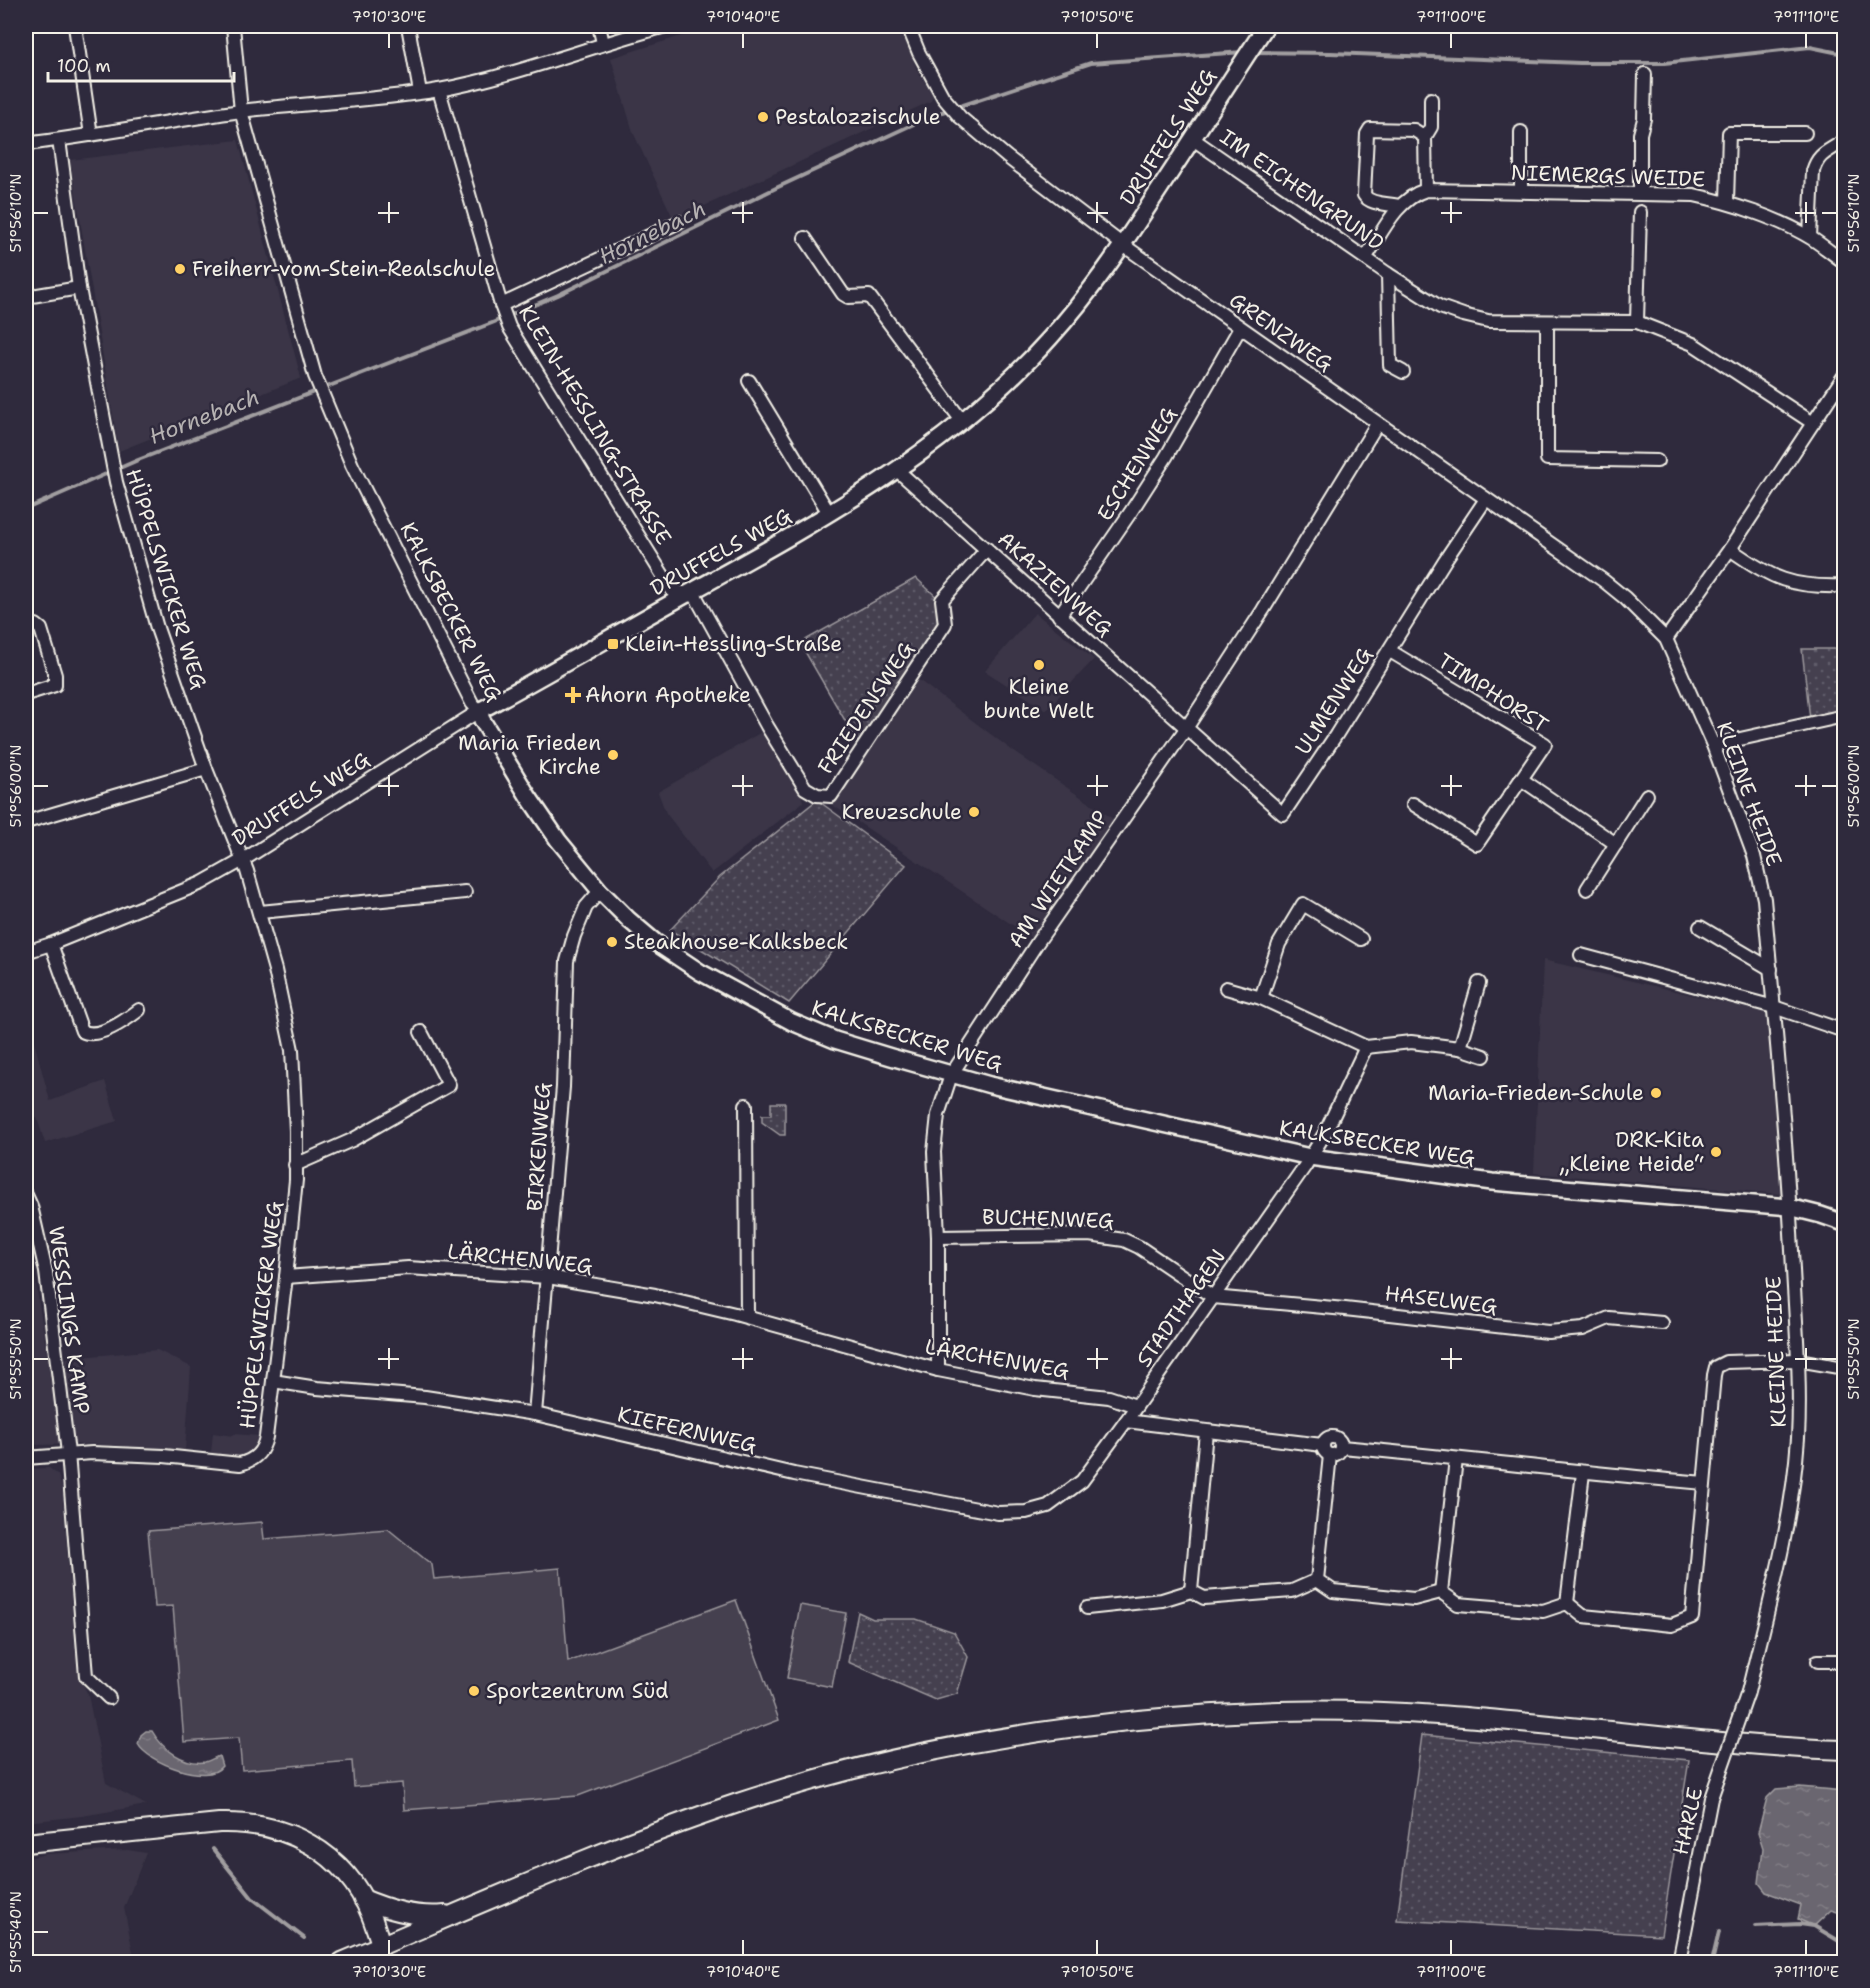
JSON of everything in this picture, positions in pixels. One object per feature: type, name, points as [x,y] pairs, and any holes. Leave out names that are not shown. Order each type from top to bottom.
[{"type":"main road","points":[[342,1962],[619,1846],[771,1792],[933,1751],[1080,1727],[1177,1716],[1282,1711],[1391,1712],[1573,1727],[1755,1746],[1845,1750]]},
{"type":"main road","points":[[26,1843],[219,1823],[260,1825],[285,1832],[321,1851],[342,1870],[363,1899],[382,1946]]},
{"type":"main road","points":[[363,1899],[409,1914],[433,1916],[460,1913]]},
{"type":"street","points":[[75,26],[91,135]]},
{"type":"street","name":"KALKSBECKER WEG","points":[[233,26],[241,111],[315,376],[352,465],[472,704],[479,711],[482,720],[528,796],[558,840],[600,891],[655,942],[700,972],[792,1022],[835,1040],[951,1075],[1310,1157],[1492,1182],[1789,1208],[1845,1223]]},
{"type":"street","points":[[408,26],[420,92]]},
{"type":"street","points":[[598,26],[603,43]]},
{"type":"street","points":[[26,144],[241,111],[391,98],[439,90],[507,74],[603,43],[666,26]]},
{"type":"street","name":"GRENZWEG","points":[[908,26],[919,53],[943,97],[960,117],[1007,157],[1123,245],[1604,581],[1625,598],[1666,639]]},
{"type":"street","name":"DRUFFELS WEG","points":[[26,952],[202,883],[243,860],[479,711],[809,527],[897,470],[962,422],[1013,376],[1050,338],[1097,281],[1266,26]]},
{"type":"street","points":[[1640,193],[1640,134],[1644,119],[1645,74]]},
{"type":"street","name":"KLEIN-HESSLING-STRASSE","points":[[439,90],[509,327],[661,574],[672,590],[685,596]]},
{"type":"street","points":[[1366,257],[1399,206],[1415,194],[1426,190],[1425,137],[1431,128],[1431,99]]},
{"type":"street","points":[[1399,206],[1372,202],[1364,195],[1367,134],[1370,129],[1414,130],[1425,137]]},
{"type":"street","points":[[1521,132],[1521,191]]},
{"type":"street","points":[[1727,202],[1729,133],[1805,134]]},
{"type":"street","name":"IM EICHENGRUND","points":[[1193,139],[1388,274],[1440,307],[1488,321],[1637,322],[1693,344],[1813,423]]},
{"type":"street","name":"HÜPPELSWICKER WEG","points":[[59,140],[79,288],[111,462],[157,628],[206,769],[243,860],[260,912],[292,1050],[296,1131],[293,1218],[267,1427],[264,1447],[260,1453],[248,1462],[240,1464],[164,1456],[68,1453]]},
{"type":"street","points":[[1810,237],[1816,161],[1821,155],[1845,140]]},
{"type":"street","name":"NIEMERGS WEIDE","points":[[1426,190],[1694,195],[1727,202],[1810,237],[1845,262]]},
{"type":"street","points":[[1637,322],[1640,212]]},
{"type":"street","points":[[501,305],[679,222]]},
{"type":"street","points":[[805,238],[843,294],[848,297],[869,296],[962,422]]},
{"type":"street","name":"IM EICHENGRUND","points":[[1388,274],[1390,365],[1402,372]]},
{"type":"street","points":[[26,297],[79,288]]},
{"type":"street","points":[[1547,322],[1547,459],[1657,461]]},
{"type":"street","name":"ESCHENWEG","points":[[1059,616],[1166,457],[1240,328]]},
{"type":"street","points":[[1666,639],[1730,549],[1845,376]]},
{"type":"street","points":[[749,381],[829,513]]},
{"type":"street","name":"AM WIETKAMP","points":[[938,1370],[938,1237],[934,1152],[938,1115],[951,1075],[1037,943],[1187,727],[1263,610],[1377,424]]},
{"type":"street","name":"AKAZIENWEG","points":[[897,470],[1059,616],[1187,727]]},
{"type":"street","name":"ULMENWEG","points":[[1187,727],[1283,814],[1486,499]]},
{"type":"street","name":"FRIEDENSWEG","points":[[685,596],[696,597],[767,726],[805,788],[817,795],[831,796],[945,624],[942,600],[987,549]]},
{"type":"street","points":[[1730,549],[1759,569],[1792,584],[1822,587],[1845,586]]},
{"type":"street","points":[[26,625],[36,625],[40,628],[56,675],[55,685],[26,694]]},
{"type":"street","name":"KLEINE HEIDE","points":[[1666,639],[1713,745],[1754,856],[1764,899],[1774,1007],[1789,1208],[1797,1360],[1798,1437],[1791,1504],[1778,1569],[1748,1692]]},
{"type":"street","name":"TIMPHORST","points":[[1390,651],[1545,744],[1477,844],[1413,804]]},
{"type":"street","points":[[1713,745],[1845,716]]},
{"type":"street","points":[[26,822],[206,769]]},
{"type":"street","points":[[1521,778],[1616,844]]},
{"type":"street","points":[[1587,889],[1647,795]]},
{"type":"street","name":"BIRKENWEG","points":[[535,1414],[563,1087],[567,961],[586,907],[600,891]]},
{"type":"street","points":[[260,912],[465,892]]},
{"type":"street","points":[[1261,998],[1279,944],[1304,904],[1361,939]]},
{"type":"street","points":[[1700,927],[1771,969]]},
{"type":"street","points":[[51,944],[82,1031],[93,1034],[120,1024],[139,1010]]},
{"type":"street","points":[[1581,955],[1774,1007],[1845,1031]]},
{"type":"street","points":[[1460,1048],[1479,983]]},
{"type":"street","points":[[1226,988],[1261,998],[1366,1047],[1411,1042],[1460,1048],[1484,1056]]},
{"type":"street","points":[[295,1165],[352,1140],[449,1085],[421,1032]]},
{"type":"street","name":"STADTHAGEN","points":[[1082,1481],[1310,1157],[1325,1133],[1366,1047]]},
{"type":"street","points":[[746,1105],[747,1317]]},
{"type":"street","name":"WESSLINGS KAMP","points":[[26,1195],[31,1206],[46,1272],[68,1453],[86,1676],[109,1698]]},
{"type":"street","name":"BUCHENWEG","points":[[938,1237],[1089,1235],[1109,1237],[1139,1247],[1213,1297]]},
{"type":"street","name":"LÄRCHENWEG","points":[[286,1277],[408,1268],[548,1277],[655,1295],[747,1317],[938,1370],[1035,1389],[1109,1397],[1136,1406]]},
{"type":"street","name":"HASELWEG","points":[[1213,1297],[1548,1332],[1583,1329],[1609,1318],[1662,1323]]},
{"type":"street","points":[[1567,1603],[1583,1616],[1672,1625],[1692,1617],[1716,1367],[1726,1362],[1797,1360],[1845,1368]]},
{"type":"street","name":"KIEFERNWEG","points":[[273,1381],[317,1388],[424,1397],[535,1414],[794,1474],[998,1513],[1026,1512],[1048,1506],[1082,1481]]},
{"type":"street","points":[[1126,1421],[1326,1450]]},
{"type":"street","points":[[1191,1591],[1206,1432]]},
{"type":"street","points":[[1317,1580],[1326,1450],[1324,1440],[1333,1436],[1340,1441],[1341,1447],[1583,1473],[1704,1483]]},
{"type":"street","points":[[26,1458],[68,1453]]},
{"type":"street","points":[[1442,1592],[1456,1458]]},
{"type":"street","points":[[1567,1603],[1583,1473]]},
{"type":"street","points":[[1087,1608],[1162,1600],[1191,1591],[1204,1598],[1292,1591],[1317,1580]]},
{"type":"street","points":[[1317,1580],[1333,1591],[1414,1599],[1442,1592]]},
{"type":"street","points":[[1442,1592],[1458,1604],[1543,1611],[1567,1603]]},
{"type":"street","points":[[1818,1661],[1845,1661]]},
{"type":"street","name":"HARLE","points":[[1679,1962],[1711,1798],[1748,1692]]},
{"type":"shaded area","name":"Pestalozzischule","points":[[732,26],[900,26],[916,68],[933,96],[931,101],[674,220],[633,132],[611,58],[688,34]]},
{"type":"shaded area","name":"Freiherr-vom-Stein-Realschule","points":[[238,140],[301,378],[119,451],[70,160]]},
{"type":"shaded area","points":[[916,578],[941,601],[944,623],[861,748],[800,643]]},
{"type":"shaded area","name":"Kleine bunte Welt","points":[[1035,613],[1094,659],[1046,710],[985,671]]},
{"type":"shaded area","points":[[1802,649],[1842,649],[1844,713],[1810,719]]},
{"type":"shaded area","name":"Kreuzschule","points":[[916,678],[1013,751],[1119,823],[1035,940],[828,802]]},
{"type":"shaded area","points":[[765,730],[801,793],[803,802],[712,873],[666,813],[658,792]]},
{"type":"shaded area","points":[[817,800],[906,865],[789,1003],[670,930],[720,877]]},
{"type":"shaded area","name":"Maria-Frieden-Schule","points":[[1543,960],[1768,1013],[1782,1194],[1534,1173]]},
{"type":"shaded area","points":[[26,1012],[50,1101],[105,1081],[117,1121],[45,1143],[37,1118],[26,1111]]},
{"type":"shaded area","points":[[771,1103],[785,1103],[785,1135],[780,1135],[762,1122],[762,1115],[771,1115]]},
{"type":"shaded area","points":[[35,1279],[48,1360],[157,1350],[191,1367],[185,1450],[95,1444],[26,1445],[26,1280]]},
{"type":"shaded area","points":[[213,1433],[259,1436],[251,1451],[233,1456],[211,1453]]},
{"type":"shaded area","points":[[49,1468],[58,1475],[62,1488],[77,1671],[88,1695],[106,1783],[146,1805],[82,1816],[26,1822],[26,1469]]},
{"type":"shaded area","name":"Sportzentrum Süd","points":[[262,1522],[264,1539],[388,1529],[432,1565],[434,1579],[560,1568],[568,1662],[736,1600],[779,1720],[578,1796],[404,1810],[402,1783],[354,1787],[352,1761],[242,1770],[239,1738],[184,1742],[173,1606],[155,1607],[148,1531]]},
{"type":"shaded area","points":[[800,1605],[846,1613],[832,1687],[787,1678]]},
{"type":"shaded area","points":[[858,1612],[873,1619],[916,1619],[954,1632],[968,1657],[957,1694],[936,1700],[848,1662]]},
{"type":"shaded area","points":[[1422,1735],[1689,1760],[1661,1935],[1397,1920]]},
{"type":"shaded area","points":[[128,1850],[146,1853],[124,1908],[135,1962],[26,1962],[26,1859],[46,1854]]},
{"type":"water","points":[[146,1731],[152,1731],[168,1750],[182,1758],[205,1762],[219,1756],[222,1766],[215,1772],[204,1774],[192,1773],[165,1764],[153,1758],[138,1744],[141,1735]]},
{"type":"water","points":[[1800,1787],[1844,1791],[1844,1914],[1831,1910],[1814,1926],[1798,1919],[1801,1905],[1766,1892],[1759,1883],[1763,1848],[1758,1832],[1767,1798],[1776,1789]]},
{"type":"waterway","name":"Hornebach","points":[[1253,52],[1580,63],[1664,63],[1810,47],[1844,54]]},
{"type":"waterway","name":"Hornebach","points":[[26,509],[138,460],[492,323],[558,295],[776,188],[933,115],[1091,63],[1243,52]]},
{"type":"waterway","points":[[213,1849],[252,1898],[304,1938]]},
{"type":"waterway","points":[[1755,1926],[1800,1924],[1814,1926],[1844,1944]]},
{"type":"waterway","points":[[1712,1962],[1719,1932]]},
{"type":"place","name":"Pestalozzischule","points":[[763,117]]},
{"type":"place","name":"Freiherr-vom-Stein-Realschule","points":[[180,269]]},
{"type":"place","name":"Klein-Hessling-Straße","points":[[613,644]]},
{"type":"place","name":"Kleine bunte Welt","points":[[1039,665]]},
{"type":"place","name":"Ahorn Apotheke","points":[[573,695]]},
{"type":"place","name":"Maria Frieden Kirche","points":[[613,755]]},
{"type":"place","name":"Kreuzschule","points":[[974,812]]},
{"type":"place","name":"Steakhouse-Kalksbeck","points":[[612,942]]},
{"type":"place","name":"Maria-Frieden-Schule","points":[[1656,1093]]},
{"type":"place","name":"DRK-Kita „Kleine Heide“","points":[[1716,1152]]},
{"type":"place","name":"Sportzentrum Süd","points":[[474,1691]]}]
